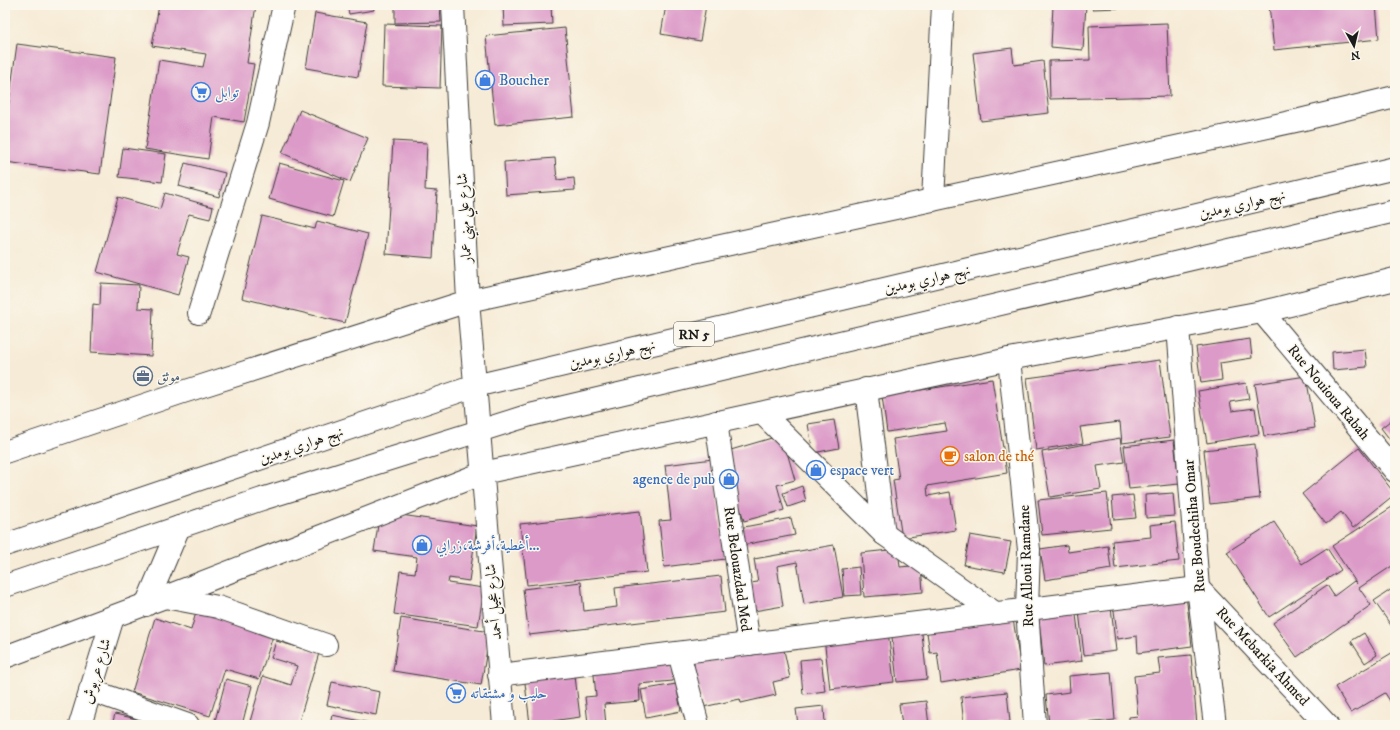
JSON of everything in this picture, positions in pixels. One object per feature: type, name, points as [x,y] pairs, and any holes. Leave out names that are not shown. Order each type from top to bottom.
[{"type":"street","points":[[199,313],[258,123],[284,5]]},
{"type":"street","name":"شارع علي مهني عمار","points":[[453,5],[468,301],[479,431]]},
{"type":"street","points":[[933,200],[943,5]]},
{"type":"street","points":[[5,452],[180,393],[468,301],[1300,120],[1395,97]]},
{"type":"street","name":"نهج هواري بومدين","points":[[5,545],[475,386],[1395,168]]},
{"type":"street","points":[[5,586],[262,499],[538,413],[1395,210]]},
{"type":"street","points":[[5,657],[155,601],[483,473],[1009,359],[1262,312],[1395,279]]},
{"type":"street","name":"Rue Nouioua Rabah","points":[[1262,312],[1395,471]]},
{"type":"street","name":"Rue Boudechiha Omar","points":[[1178,327],[1198,588],[1215,725]]},
{"type":"street","name":"Rue Alloui Ramdane","points":[[1009,359],[1029,550],[1027,609],[1035,725]]},
{"type":"street","points":[[866,389],[884,534]]},
{"type":"street","points":[[762,413],[884,534],[995,613]]},
{"type":"street","name":"Rue Belouazdad Med","points":[[716,422],[749,644]]},
{"type":"street","name":"شارع عجيل أحمد","points":[[479,431],[504,725]]},
{"type":"street","points":[[155,601],[179,527]]},
{"type":"street","points":[[499,674],[1198,588]]},
{"type":"street","name":"Rue Mebarkia Ahmed","points":[[1198,588],[1327,725]]},
{"type":"street","points":[[155,601],[218,607],[326,645]]},
{"type":"street","name":"شارع عربوش","points":[[80,725],[112,617]]},
{"type":"street","points":[[679,653],[698,725]]},
{"type":"street","points":[[90,690],[188,725]]},
{"type":"building","name":"توابل","points":[[159,5],[256,5],[247,63],[254,64],[244,122],[214,117],[208,159],[145,149],[159,60],[203,67],[206,54],[152,46]]},
{"type":"building","points":[[347,5],[373,5],[374,10],[349,14]]},
{"type":"building","points":[[395,5],[440,5],[441,22],[395,23]]},
{"type":"building","points":[[503,5],[551,5],[552,24],[504,26]]},
{"type":"building","points":[[666,5],[706,5],[700,41],[661,34]]},
{"type":"building","points":[[1053,5],[1086,5],[1083,50],[1051,47]]},
{"type":"building","points":[[1092,5],[1120,5],[1120,8],[1092,9]]},
{"type":"building","points":[[1269,5],[1376,5],[1379,39],[1274,50]]},
{"type":"building","points":[[315,13],[367,22],[358,77],[306,68]]},
{"type":"building","points":[[1167,23],[1170,96],[1050,99],[1049,61],[1090,60],[1089,26]]},
{"type":"building","points":[[384,24],[442,26],[440,88],[382,86]]},
{"type":"building","points":[[565,28],[574,117],[495,125],[486,36]]},
{"type":"building","points":[[17,44],[116,57],[100,174],[5,162],[5,131]]},
{"type":"building","points":[[1012,48],[1014,65],[1043,61],[1049,113],[981,121],[973,53]]},
{"type":"building","points":[[300,110],[368,138],[350,182],[282,153]]},
{"type":"building","points":[[393,141],[427,143],[425,190],[437,191],[433,258],[386,254]]},
{"type":"building","points":[[123,148],[166,154],[162,182],[119,177]]},
{"type":"building","points":[[555,158],[557,180],[574,178],[575,190],[506,195],[504,162]]},
{"type":"building","points":[[185,163],[225,173],[219,197],[179,186]]},
{"type":"building","points":[[279,163],[344,181],[333,217],[269,199]]},
{"type":"building","points":[[165,193],[213,207],[210,219],[189,214],[177,254],[189,257],[178,295],[97,272],[118,197],[160,209]]},
{"type":"building","points":[[262,216],[315,229],[317,221],[368,234],[345,323],[242,298]]},
{"type":"building","points":[[101,283],[139,285],[138,308],[153,309],[151,356],[91,352],[93,304],[100,305]]},
{"type":"building","points":[[1250,339],[1252,358],[1220,363],[1222,380],[1201,383],[1196,347]]},
{"type":"building","points":[[1365,349],[1367,367],[1333,370],[1332,352]]},
{"type":"building","points":[[1160,360],[1170,437],[1122,443],[1120,422],[1080,427],[1083,443],[1036,450],[1027,378]]},
{"type":"building","points":[[1306,376],[1315,428],[1264,436],[1255,384]]},
{"type":"building","name":"salon de thé","points":[[992,379],[1007,473],[927,486],[928,496],[950,492],[956,530],[902,538],[893,480],[899,479],[893,439],[947,431],[945,423],[887,432],[882,396]]},
{"type":"building","points":[[1246,383],[1249,399],[1230,402],[1232,411],[1255,408],[1259,434],[1207,443],[1198,391]]},
{"type":"building","points":[[1395,417],[1395,446],[1381,428]]},
{"type":"building","points":[[834,420],[839,448],[813,453],[808,424]]},
{"type":"building","points":[[782,435],[795,480],[777,485],[784,510],[744,521],[724,452]]},
{"type":"building","points":[[1120,438],[1124,462],[1097,466],[1101,489],[1050,497],[1042,452]]},
{"type":"building","points":[[1174,440],[1179,484],[1129,489],[1124,446]]},
{"type":"building","points":[[1255,444],[1260,498],[1210,504],[1204,450]]},
{"type":"building","points":[[1359,448],[1395,494],[1353,528],[1341,512],[1326,524],[1302,494]]},
{"type":"building","points":[[713,459],[725,559],[664,567],[659,521],[671,520],[665,465]]},
{"type":"building","points":[[802,486],[806,501],[788,507],[783,493]]},
{"type":"building","points":[[1107,493],[1111,528],[1042,535],[1038,500]]},
{"type":"building","points":[[1173,493],[1175,516],[1146,518],[1145,495]]},
{"type":"building","points":[[1133,495],[1136,518],[1114,520],[1112,497]]},
{"type":"building","points":[[1395,505],[1395,564],[1359,588],[1371,605],[1297,657],[1273,623],[1327,585],[1334,596],[1354,581],[1357,584],[1332,546]]},
{"type":"building","points":[[640,511],[647,572],[527,585],[520,524]]},
{"type":"building","points":[[380,512],[477,526],[469,581],[449,578],[448,583],[484,588],[478,626],[394,614],[400,571],[415,573],[417,557],[374,551]]},
{"type":"building","points":[[791,518],[795,535],[743,545],[739,528]]},
{"type":"building","points":[[1175,522],[1179,561],[1115,568],[1112,541],[1151,537],[1150,525]]},
{"type":"building","points":[[1274,522],[1302,564],[1327,548],[1341,570],[1269,617],[1227,552]]},
{"type":"building","points":[[970,535],[1011,542],[1005,572],[964,565]]},
{"type":"building","points":[[834,545],[843,597],[804,604],[797,562],[777,566],[783,606],[754,611],[750,583],[758,582],[754,559]]},
{"type":"building","points":[[1067,545],[1068,552],[1108,546],[1111,569],[1045,580],[1040,549]]},
{"type":"building","points":[[898,549],[900,567],[921,565],[923,592],[864,597],[861,553]]},
{"type":"building","points":[[859,567],[861,595],[844,596],[842,569]]},
{"type":"building","points":[[721,576],[725,612],[529,635],[523,589],[581,582],[584,611],[617,607],[615,588]]},
{"type":"building","points":[[1395,587],[1395,631],[1374,601]]},
{"type":"building","points":[[1186,595],[1192,646],[1138,653],[1137,636],[1118,639],[1113,604]]},
{"type":"building","points":[[1075,607],[1082,661],[1044,666],[1038,611]]},
{"type":"building","points":[[1111,607],[1116,651],[1084,655],[1079,611]]},
{"type":"building","points":[[197,609],[273,636],[259,679],[225,669],[210,716],[132,692],[155,618],[191,630]]},
{"type":"building","points":[[1012,612],[1021,670],[941,683],[937,652],[930,653],[926,626]]},
{"type":"building","points":[[401,618],[490,632],[481,685],[393,671]]},
{"type":"building","points":[[921,625],[927,679],[897,682],[891,628]]},
{"type":"building","points":[[888,631],[894,682],[830,689],[824,638]]},
{"type":"building","points":[[1364,633],[1377,655],[1365,663],[1351,641]]},
{"type":"building","points":[[276,641],[319,653],[298,725],[249,725],[263,676],[291,685],[297,666],[271,658]]},
{"type":"building","points":[[782,641],[790,678],[773,682],[776,695],[741,703],[740,699],[703,707],[693,661]]},
{"type":"building","points":[[1395,651],[1395,709],[1385,693],[1351,713],[1335,687]]},
{"type":"building","points":[[1191,655],[1197,725],[1129,725],[1129,717],[1138,716],[1134,676],[1160,673],[1158,658]]},
{"type":"building","points":[[671,656],[673,681],[639,684],[640,701],[604,704],[606,725],[576,725],[588,723],[585,697],[596,696],[593,664]]},
{"type":"building","points":[[821,658],[825,691],[803,694],[800,660]]},
{"type":"building","points":[[574,668],[580,717],[530,724],[524,675]]},
{"type":"building","points":[[1111,672],[1115,720],[1065,725],[1049,725],[1046,695],[1070,692],[1069,676]]},
{"type":"building","points":[[226,679],[252,686],[242,725],[229,725],[215,721]]},
{"type":"building","points":[[332,682],[380,692],[376,715],[327,705]]},
{"type":"building","points":[[676,684],[681,711],[646,718],[641,690]]},
{"type":"building","points":[[1007,692],[1010,722],[964,725],[961,697]]},
{"type":"building","points":[[926,701],[929,725],[902,725],[899,704]]},
{"type":"building","points":[[824,706],[825,725],[798,725],[796,709]]},
{"type":"building","points":[[115,714],[158,724],[158,725],[112,725]]},
{"type":"building","points":[[332,715],[375,724],[375,725],[330,725]]},
{"type":"place","name":"Boucher","points":[[485,80]]},
{"type":"place","name":"توابل","points":[[201,92]]},
{"type":"place","name":"موثق","points":[[143,376]]},
{"type":"place","name":"salon de thé","points":[[950,456]]},
{"type":"place","name":"espace vert","points":[[816,470]]},
{"type":"place","name":"agence de pub","points":[[729,479]]},
{"type":"place","name":"أغطية،أفرشة،زرابي...","points":[[422,545]]},
{"type":"place","name":"حليب و مشتقاته","points":[[456,693]]}]
